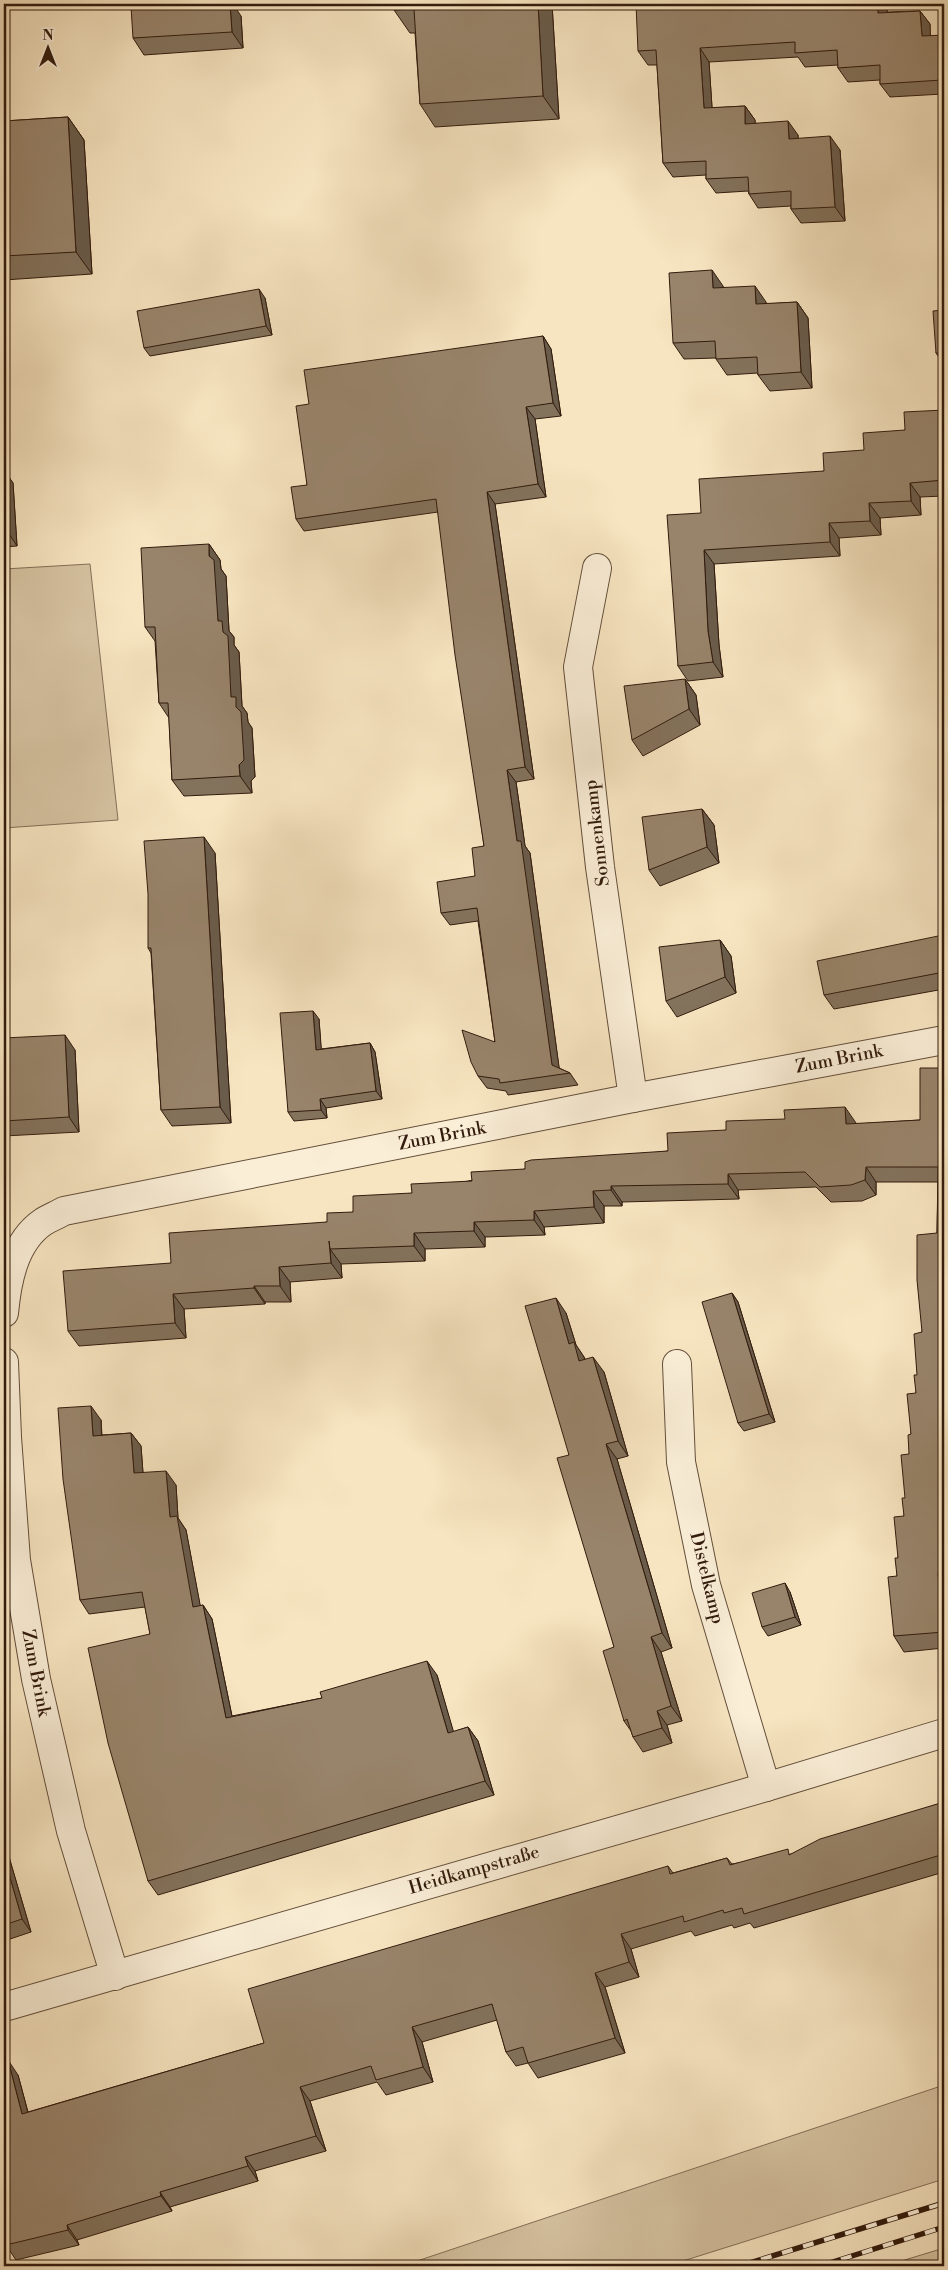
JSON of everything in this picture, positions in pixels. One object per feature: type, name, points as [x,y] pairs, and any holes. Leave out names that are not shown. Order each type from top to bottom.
[{"type":"street","name":"Sonnenkamp","points":[[597,568],[578,667],[600,867],[633,1098]]},
{"type":"street","name":"Zum Brink","points":[[4,1313],[7,1290],[17,1253],[28,1236],[38,1226],[64,1211],[633,1098],[944,1040]]},
{"type":"street","name":"Zum Brink","points":[[4,1362],[7,1438],[16,1560],[36,1679],[71,1831],[115,1976]]},
{"type":"street","name":"Distelkamp","points":[[677,1364],[681,1462],[704,1576],[766,1787]]},
{"type":"street","name":"Heidkampstraße","points":[[4,2007],[766,1787],[944,1733]]},
{"type":"shaded area","points":[[90,564],[118,820],[4,828],[4,569]]},
{"type":"shaded area","points":[[944,2085],[944,2179],[667,2266],[402,2266]]},
{"type":"shaded area","points":[[944,2248],[944,2266],[885,2266]]},
{"type":"building","points":[[175,4],[230,4],[232,32],[133,38],[131,7]]},
{"type":"building","points":[[394,4],[538,4],[543,96],[420,104],[414,9],[394,10]]},
{"type":"building","points":[[636,4],[878,4],[878,13],[920,11],[922,36],[944,35],[944,117],[942,80],[880,84],[880,65],[838,68],[837,50],[795,53],[795,42],[700,48],[704,108],[745,106],[745,124],[788,121],[789,139],[830,136],[835,207],[791,209],[791,191],[749,194],[748,177],[706,179],[706,161],[663,163],[656,50],[638,51]]},
{"type":"building","points":[[68,117],[76,252],[4,256],[4,121]]},
{"type":"building","points":[[712,270],[713,288],[755,286],[756,304],[797,302],[801,372],[758,375],[757,357],[716,359],[715,341],[673,343],[669,273]]},
{"type":"building","points":[[259,289],[266,326],[144,348],[137,311]]},
{"type":"building","points":[[944,310],[944,353],[936,353],[933,311]]},
{"type":"building","points":[[543,336],[553,403],[526,407],[538,484],[487,492],[525,767],[507,770],[517,841],[521,841],[552,1065],[570,1073],[500,1083],[499,1079],[478,1076],[471,1062],[462,1030],[495,1042],[477,908],[441,913],[437,882],[475,876],[472,848],[484,846],[455,655],[436,499],[296,519],[291,487],[307,485],[296,406],[309,404],[304,370]]},
{"type":"building","points":[[944,410],[944,480],[910,483],[911,501],[869,503],[870,521],[829,523],[830,542],[704,550],[708,631],[713,662],[678,666],[667,515],[701,513],[699,479],[824,471],[823,453],[864,450],[863,433],[905,430],[904,412]]},
{"type":"building","points":[[209,544],[209,556],[214,560],[218,621],[222,621],[223,632],[228,636],[231,697],[236,697],[236,707],[241,712],[244,760],[239,765],[240,776],[172,780],[168,703],[159,703],[155,627],[145,627],[141,548]]},
{"type":"building","points":[[685,679],[689,709],[632,740],[624,686]]},
{"type":"building","points":[[702,809],[707,847],[649,870],[642,817]]},
{"type":"building","points":[[204,837],[220,1107],[161,1110],[151,948],[148,948],[148,894],[144,841]]},
{"type":"building","points":[[944,932],[944,972],[824,995],[817,961],[943,935]]},
{"type":"building","points":[[720,940],[725,977],[666,1001],[659,947]]},
{"type":"building","points":[[313,1011],[316,1050],[370,1043],[376,1091],[320,1099],[321,1110],[288,1112],[280,1013]]},
{"type":"building","points":[[65,1035],[69,1117],[4,1121],[4,1038]]},
{"type":"building","points":[[920,1068],[944,1068],[944,1572],[938,1573],[944,1632],[894,1636],[888,1577],[897,1576],[895,1558],[898,1558],[894,1517],[904,1516],[902,1498],[905,1498],[901,1455],[909,1454],[908,1435],[911,1434],[907,1394],[916,1393],[914,1375],[917,1375],[914,1334],[922,1332],[917,1280],[917,1235],[937,1233],[938,1167],[866,1167],[865,1180],[851,1185],[820,1187],[805,1172],[728,1174],[728,1184],[611,1186],[611,1190],[593,1191],[594,1207],[534,1211],[534,1220],[474,1222],[474,1231],[414,1233],[414,1246],[330,1249],[329,1241],[331,1263],[279,1267],[280,1286],[254,1286],[254,1288],[173,1294],[175,1323],[68,1331],[63,1271],[171,1263],[169,1233],[327,1222],[327,1213],[353,1212],[353,1196],[412,1193],[411,1184],[472,1181],[471,1172],[525,1169],[525,1162],[531,1160],[668,1151],[667,1133],[726,1130],[726,1121],[785,1119],[784,1110],[845,1107],[846,1124],[920,1120]]},
{"type":"building","points":[[732,1293],[769,1414],[738,1423],[702,1302]]},
{"type":"building","points":[[556,1298],[569,1344],[574,1342],[579,1361],[593,1357],[618,1441],[606,1444],[662,1633],[651,1637],[671,1706],[657,1711],[662,1728],[633,1737],[627,1719],[624,1721],[603,1651],[614,1647],[557,1458],[569,1455],[525,1306]]},
{"type":"building","points":[[91,1406],[93,1436],[131,1433],[134,1473],[166,1471],[170,1517],[177,1516],[193,1607],[203,1605],[226,1718],[322,1698],[320,1692],[427,1661],[448,1733],[468,1727],[485,1781],[148,1881],[108,1743],[88,1648],[150,1634],[142,1592],[80,1600],[63,1479],[58,1408]]},
{"type":"building","points":[[785,1583],[795,1617],[762,1627],[752,1593]]},
{"type":"building","points":[[944,1802],[944,1854],[744,1914],[742,1908],[724,1913],[723,1910],[684,1922],[683,1916],[621,1934],[629,1962],[595,1973],[615,2038],[528,2063],[523,2047],[506,2052],[492,2004],[412,2027],[423,2067],[376,2080],[371,2066],[300,2087],[316,2136],[245,2157],[248,2166],[160,2192],[161,2196],[67,2225],[68,2230],[6,2245],[4,2236],[4,2062],[8,2060],[22,2114],[264,2043],[248,1989],[668,1866],[670,1874],[727,1858],[730,1865],[788,1849],[789,1855],[820,1839]]},
{"type":"building","points":[[4,1857],[22,1919],[4,1925]]},
{"type":"railway","points":[[740,2266],[944,2203]]},
{"type":"railway","points":[[820,2266],[944,2227]]}]
